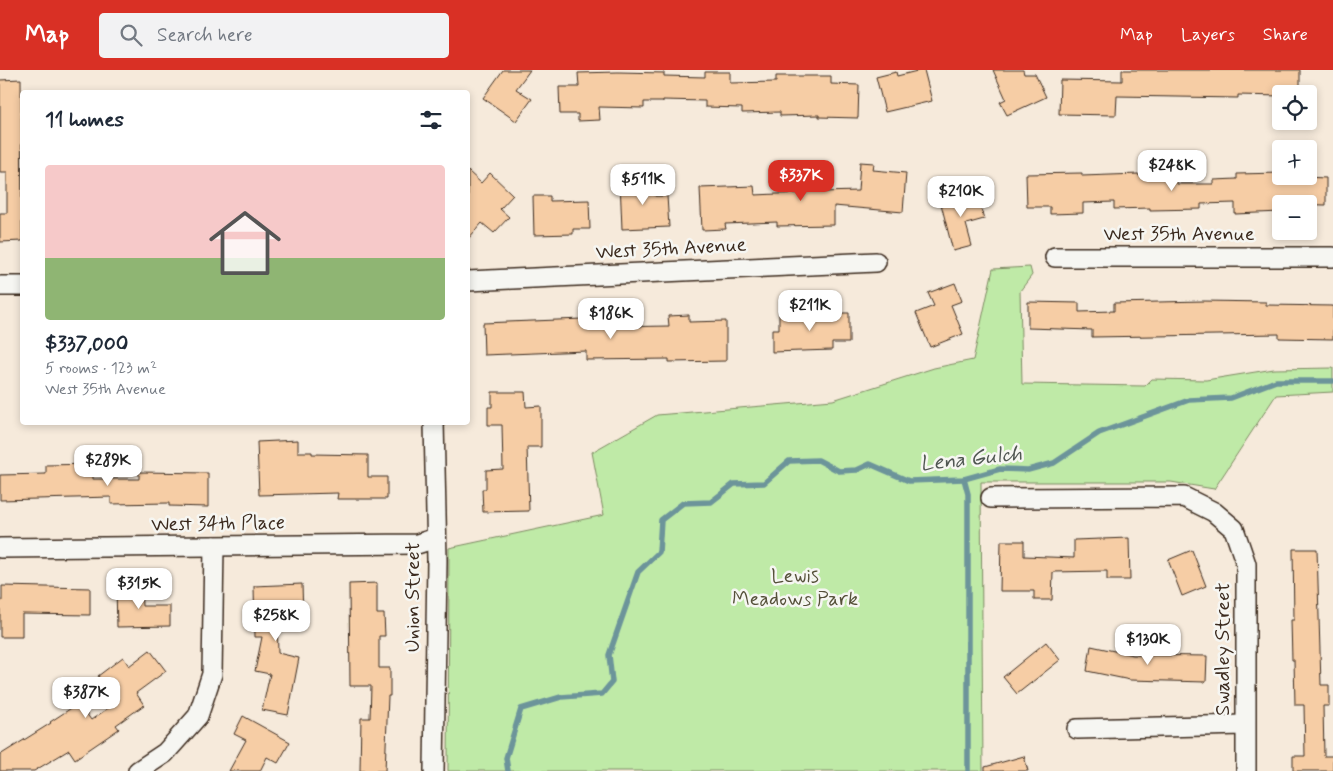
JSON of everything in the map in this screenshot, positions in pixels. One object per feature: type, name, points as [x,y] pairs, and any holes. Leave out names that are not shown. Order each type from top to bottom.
[{"type":"street","name":"West 35th Avenue","points":[[1055,257],[1333,257]]},
{"type":"street","name":"West 35th Avenue","points":[[470,282],[876,262]]},
{"type":"street","points":[[0,286],[20,286]]},
{"type":"street","name":"Union Street","points":[[434,425],[436,538],[434,771]]},
{"type":"street","name":"Swadley Street","points":[[991,498],[1184,497],[1214,512],[1234,529],[1246,564],[1246,771]]},
{"type":"street","name":"West 34th Place","points":[[0,548],[417,544],[436,538]]},
{"type":"street","points":[[138,771],[165,752],[198,716],[212,674],[214,546]]},
{"type":"street","points":[[1077,728],[1245,725]]},
{"type":"green space","name":"Lewis Meadows Park","points":[[1030,267],[1032,275],[1020,291],[1022,384],[1145,386],[1152,379],[1206,380],[1274,369],[1333,368],[1333,392],[1276,395],[1214,489],[1171,482],[981,482],[983,771],[448,771],[449,548],[604,515],[592,452],[657,415],[833,400],[934,368],[973,360],[993,269]]},
{"type":"building","points":[[503,70],[530,70],[516,89],[532,99],[516,121],[483,98]]},
{"type":"building","points":[[924,70],[932,101],[885,112],[876,77],[896,72],[897,76]]},
{"type":"building","points":[[993,70],[1023,70],[1024,74],[1035,74],[1046,97],[1007,115],[1000,102],[1006,99]]},
{"type":"building","points":[[1122,70],[1300,70],[1300,85],[1272,85],[1272,96],[1238,95],[1238,98],[1117,96],[1116,115],[1059,114],[1060,80],[1122,81]]},
{"type":"building","points":[[705,72],[730,72],[730,83],[776,82],[776,76],[831,76],[831,84],[859,85],[858,118],[819,117],[819,115],[780,116],[780,112],[742,113],[742,108],[705,107],[705,101],[663,100],[663,102],[644,102],[644,108],[599,107],[600,120],[578,121],[578,114],[560,114],[559,87],[579,87],[578,73],[664,73],[664,76],[705,77]]},
{"type":"building","points":[[21,79],[20,241],[0,242],[0,213],[7,213],[7,172],[0,172],[0,80]]},
{"type":"building","points":[[860,162],[874,163],[873,170],[906,173],[903,212],[834,206],[834,225],[777,226],[777,222],[725,224],[726,229],[702,230],[700,188],[754,186],[755,195],[799,193],[798,184],[822,184],[822,192],[858,191]]},
{"type":"building","points":[[470,173],[481,183],[490,173],[513,195],[500,209],[509,217],[494,233],[482,223],[470,237]]},
{"type":"building","points":[[1082,173],[1082,176],[1139,174],[1139,176],[1177,176],[1177,184],[1214,184],[1214,180],[1237,179],[1237,174],[1272,173],[1272,185],[1317,185],[1317,178],[1326,178],[1326,205],[1317,205],[1317,195],[1272,195],[1272,212],[1235,214],[1235,203],[1201,204],[1201,209],[1114,209],[1114,202],[1083,203],[1083,213],[1050,214],[1050,207],[1027,207],[1026,174]]},
{"type":"building","points":[[654,180],[655,196],[667,196],[669,227],[622,229],[620,181]]},
{"type":"building","points":[[976,191],[984,219],[966,224],[972,246],[953,251],[940,200]]},
{"type":"building","points":[[533,196],[550,196],[550,201],[589,200],[590,229],[573,229],[573,234],[534,235]]},
{"type":"building","points":[[955,283],[962,301],[951,305],[963,334],[930,347],[916,313],[934,306],[928,293]]},
{"type":"building","points":[[1028,302],[1079,303],[1079,312],[1114,311],[1114,303],[1266,302],[1266,305],[1333,306],[1333,339],[1279,338],[1279,334],[1092,337],[1092,330],[1028,328]]},
{"type":"building","points":[[779,313],[849,313],[849,343],[832,343],[832,350],[772,352],[772,329],[779,329]]},
{"type":"building","points":[[689,315],[689,322],[726,321],[726,361],[669,362],[669,359],[586,360],[586,351],[484,355],[483,323],[607,318],[608,327],[669,326],[668,316]]},
{"type":"building","points":[[492,392],[525,392],[526,407],[541,406],[541,447],[527,447],[529,511],[483,512],[482,489],[486,489],[486,470],[503,469],[502,425],[488,425],[488,407],[492,407]]},
{"type":"building","points":[[298,440],[298,452],[368,455],[368,477],[387,477],[387,499],[337,499],[338,493],[259,495],[257,442]]},
{"type":"building","points":[[93,464],[93,479],[139,479],[139,472],[208,473],[208,507],[169,506],[169,503],[111,504],[111,497],[0,500],[0,475],[46,474],[46,465]]},
{"type":"building","points":[[1129,538],[1130,580],[1107,580],[1107,571],[1053,572],[1052,600],[1034,600],[1034,591],[1000,591],[1001,541],[1024,541],[1024,556],[1074,558],[1074,540]]},
{"type":"building","points":[[1293,549],[1317,549],[1321,685],[1329,685],[1329,706],[1323,706],[1324,756],[1333,756],[1333,771],[1293,771],[1293,756],[1305,756],[1304,705],[1295,705],[1294,660],[1292,660],[1291,620],[1294,620]]},
{"type":"building","points":[[1192,550],[1206,586],[1182,596],[1168,560]]},
{"type":"building","points":[[377,583],[377,614],[384,614],[385,636],[379,636],[379,668],[390,668],[385,771],[360,771],[361,718],[370,718],[371,686],[350,686],[349,584]]},
{"type":"building","points":[[302,584],[303,617],[277,618],[278,653],[299,658],[288,715],[262,710],[270,674],[255,671],[262,637],[255,637],[254,586]]},
{"type":"building","points":[[2,586],[90,588],[90,615],[22,614],[22,637],[0,637]]},
{"type":"building","points":[[141,586],[142,606],[170,606],[170,626],[117,627],[116,587]]},
{"type":"building","points":[[1046,642],[1060,660],[1017,694],[1003,677]]},
{"type":"building","points":[[1091,646],[1133,655],[1207,656],[1206,682],[1130,680],[1087,671]]},
{"type":"building","points":[[150,650],[166,671],[136,693],[144,705],[116,725],[119,729],[75,759],[69,750],[34,771],[0,771],[0,755],[79,703],[91,720],[117,702],[98,676],[123,657],[129,666]]},
{"type":"building","points":[[243,716],[290,742],[278,763],[267,757],[260,771],[229,771],[246,740],[234,734]]},
{"type":"building","points":[[1024,756],[1028,771],[985,771],[985,767]]},
{"type":"waterway","name":"Lena Gulch","points":[[508,771],[506,758],[521,709],[561,697],[602,694],[612,682],[609,655],[638,572],[659,552],[661,520],[683,503],[711,502],[734,484],[764,483],[789,461],[818,460],[839,471],[857,470],[870,464],[909,481],[964,479],[1000,469],[1028,470],[1054,463],[1099,433],[1189,400],[1231,398],[1276,381],[1333,381]]},
{"type":"waterway","points":[[964,479],[968,494],[968,771]]}]
